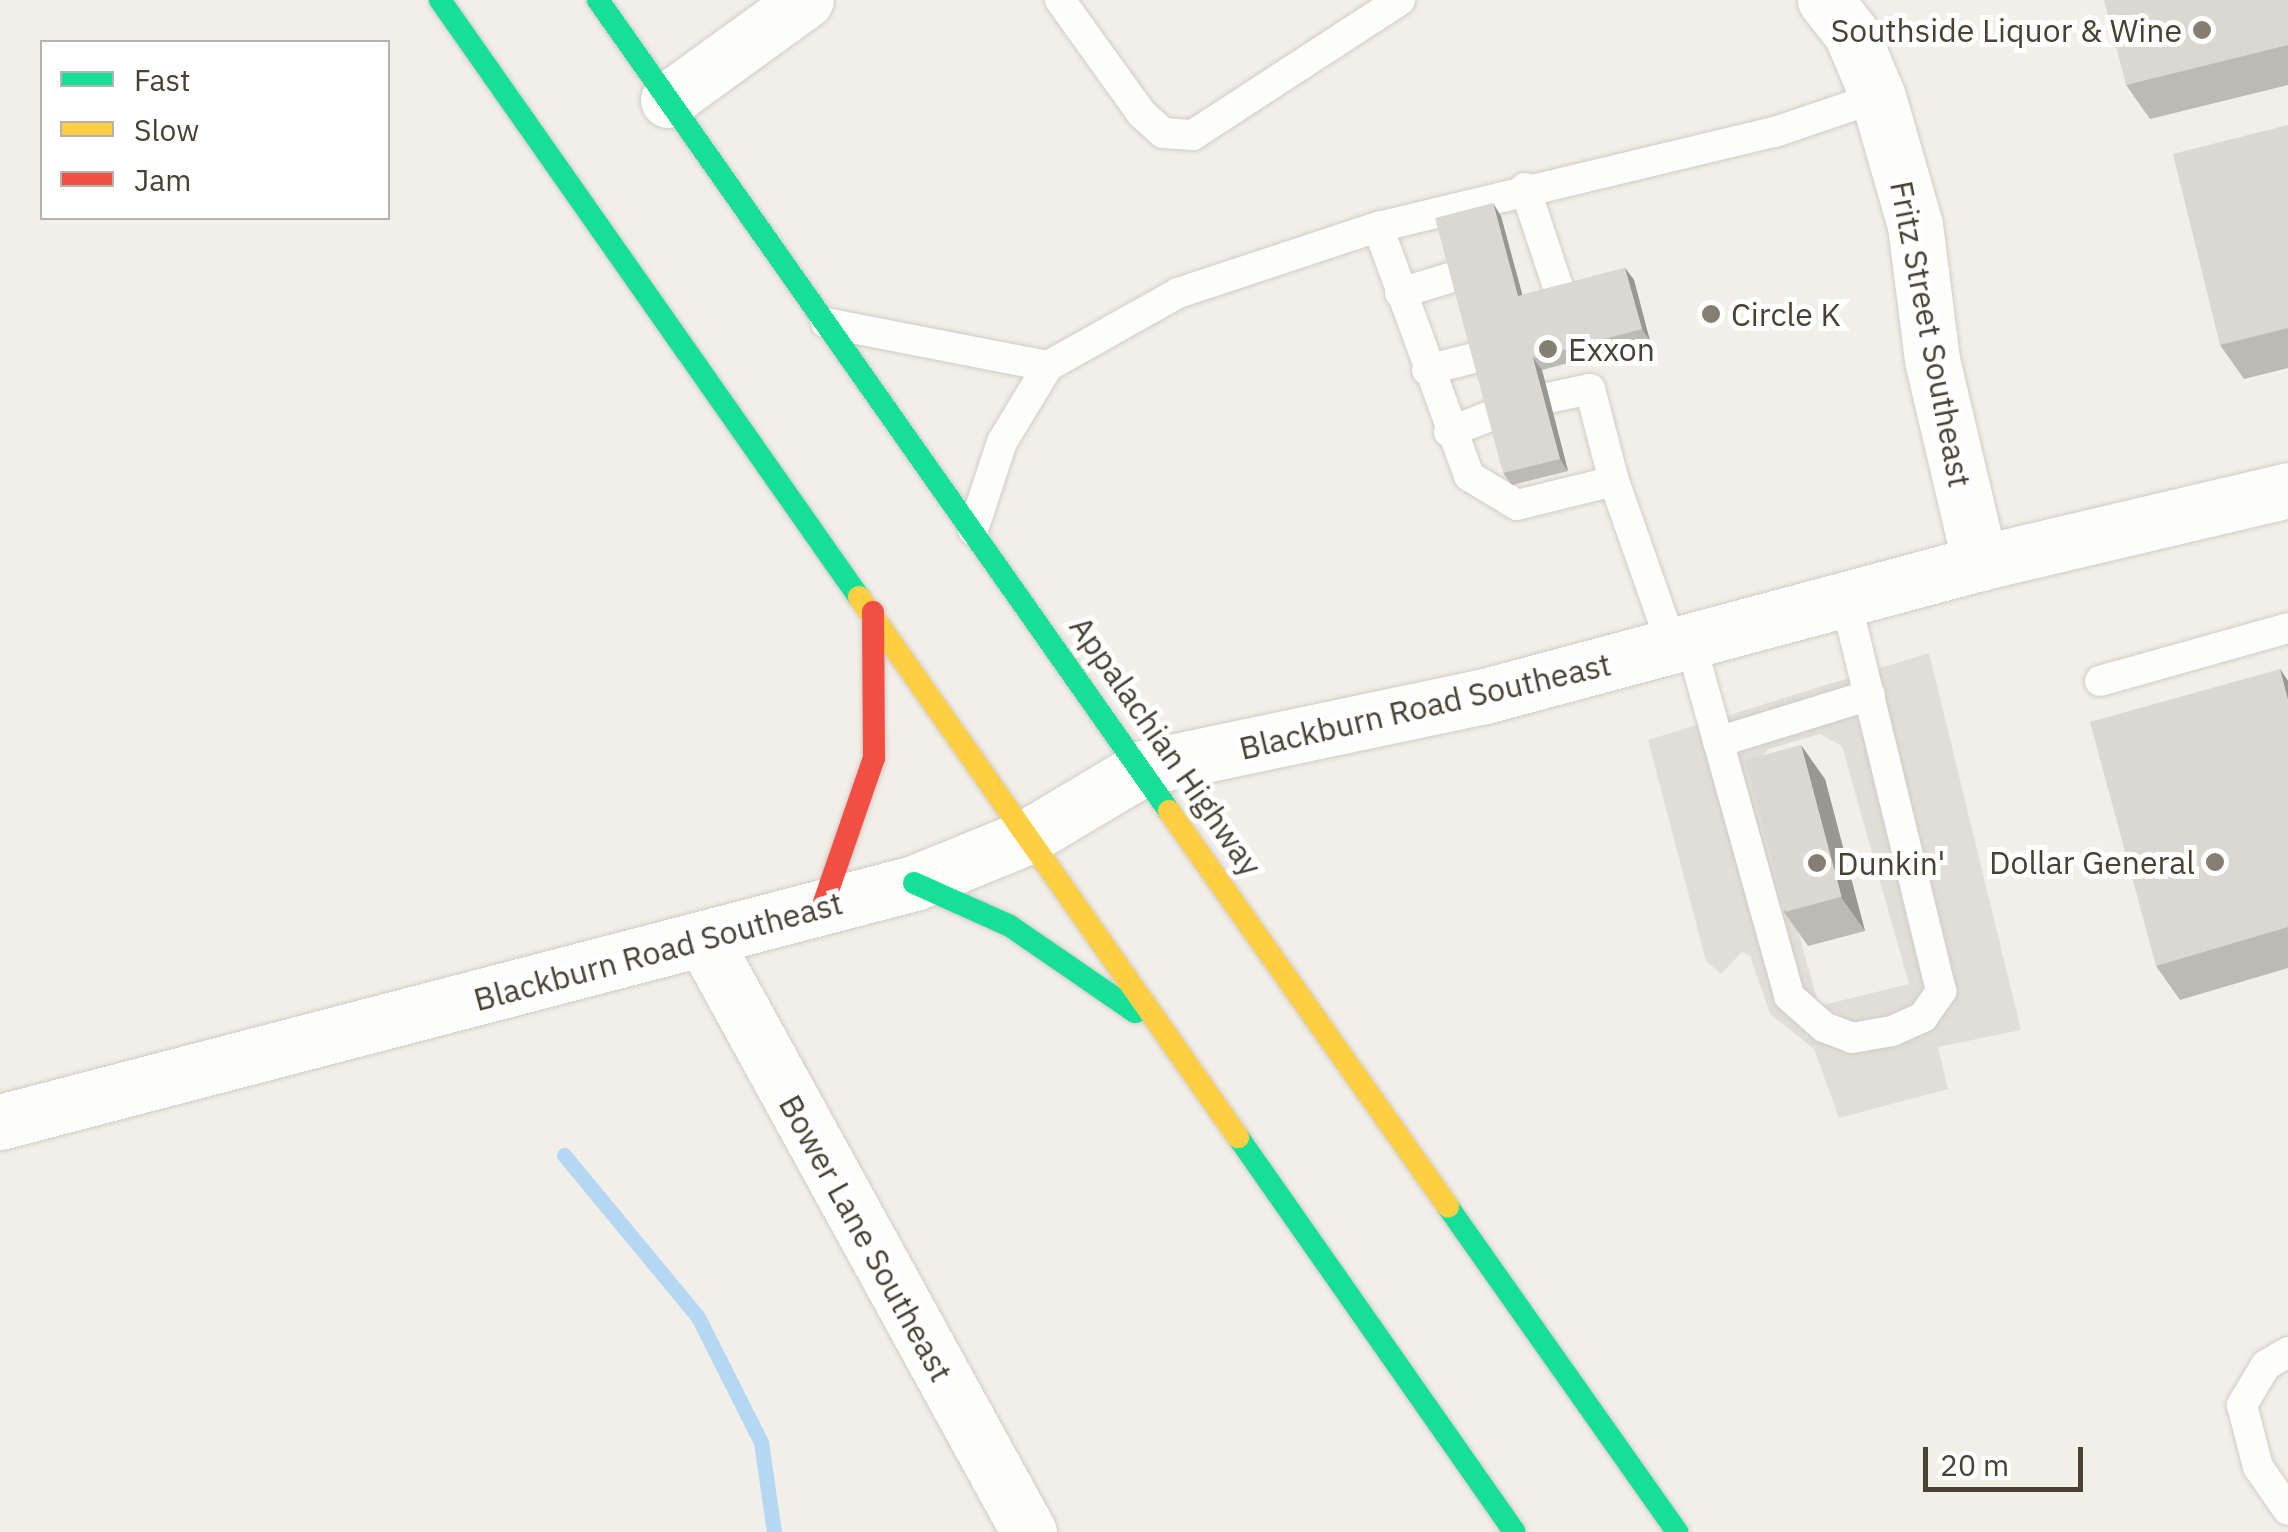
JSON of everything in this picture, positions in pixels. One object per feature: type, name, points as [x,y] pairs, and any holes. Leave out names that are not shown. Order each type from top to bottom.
[{"type":"highway","points":[[440,0],[874,612],[1515,1532]]},
{"type":"highway","name":"Appalachian Highway","points":[[598,0],[1144,768],[1677,1532]]},
{"type":"highway","points":[[822,908],[874,758],[874,612]]},
{"type":"highway","points":[[914,883],[1010,926],[1164,1031]]},
{"type":"street","points":[[668,100],[806,0]]},
{"type":"street","name":"Fritz Street Southeast","points":[[1824,0],[1851,34],[1878,97],[1914,225],[1932,360],[1980,564]]},
{"type":"street","name":"Blackburn Road Southeast","points":[[0,1122],[705,942],[914,883],[1029,836],[1144,768],[1682,646],[1980,564],[2288,490]]},
{"type":"street","name":"Bower Lane Southeast","points":[[705,942],[1029,1532]]},
{"type":"lane","points":[[1060,0],[1142,114],[1163,133],[1193,135],[1400,0]]},
{"type":"lane","points":[[974,530],[1002,442],[1048,366],[1178,293],[1378,227],[1525,188],[1775,132],[1878,97]]},
{"type":"lane","points":[[1525,188],[1562,299]]},
{"type":"lane","points":[[1378,227],[1449,432],[1469,476],[1516,504],[1614,482]]},
{"type":"lane","points":[[1513,260],[1546,251]]},
{"type":"lane","points":[[1400,293],[1456,276]]},
{"type":"lane","points":[[826,323],[1048,366]]},
{"type":"lane","points":[[1427,370],[1477,357]]},
{"type":"lane","points":[[1548,398],[1585,374],[1614,482],[1718,742],[1789,996],[1824,1027],[1852,1038],[1892,1032],[1923,1018],[1941,991],[1846,601]]},
{"type":"lane","points":[[1449,432],[1493,415]]},
{"type":"lane","points":[[2100,681],[2288,628]]},
{"type":"lane","points":[[1718,742],[1870,696]]},
{"type":"lane","points":[[2288,1352],[2266,1366],[2242,1405],[2258,1467],[2288,1510]]},
{"type":"shaded area","points":[[1929,653],[2021,1030],[1938,1047],[1948,1089],[1839,1118],[1814,1049],[1770,1014],[1750,956],[1742,952],[1721,974],[1706,961],[1648,740]],"holes":[[[1820,734],[1842,746],[1909,984],[1819,1006],[1752,767],[1769,749]]]},
{"type":"building","points":[[2104,0],[2288,0],[2288,45],[2126,85]]},
{"type":"building","points":[[2288,125],[2288,328],[2220,345],[2173,154]]},
{"type":"building","name":"Exxon","points":[[1493,203],[1518,296],[1625,268],[1642,329],[1533,358],[1560,459],[1503,473],[1435,218]]},
{"type":"building","name":"Dollar General","points":[[2280,669],[2288,700],[2288,927],[2156,966],[2090,722]]},
{"type":"building","points":[[1801,745],[1842,897],[1786,912],[1745,760]]},
{"type":"waterway","points":[[564,1155],[698,1317],[761,1442],[774,1532]]},
{"type":"traffic: fast","points":[[440,0],[859,597]]},
{"type":"traffic: fast","points":[[598,0],[1169,811]]},
{"type":"traffic: fast","points":[[914,883],[1010,926],[1135,1012]]},
{"type":"traffic: fast","points":[[1238,1137],[1515,1532]]},
{"type":"traffic: fast","points":[[1448,1207],[1677,1532]]},
{"type":"traffic: slow","points":[[859,597],[1238,1137]]},
{"type":"traffic: slow","points":[[1169,811],[1448,1207]]},
{"type":"traffic: jam","points":[[822,908],[874,758],[873,612]]},
{"type":"place","name":"Southside Liquor & Wine","points":[[2202,30]]},
{"type":"place","name":"Circle K","points":[[1711,314]]},
{"type":"place","name":"Exxon","points":[[1548,349]]},
{"type":"place","name":"Dollar General","points":[[2215,862]]},
{"type":"place","name":"Dunkin'","points":[[1817,863]]}]
